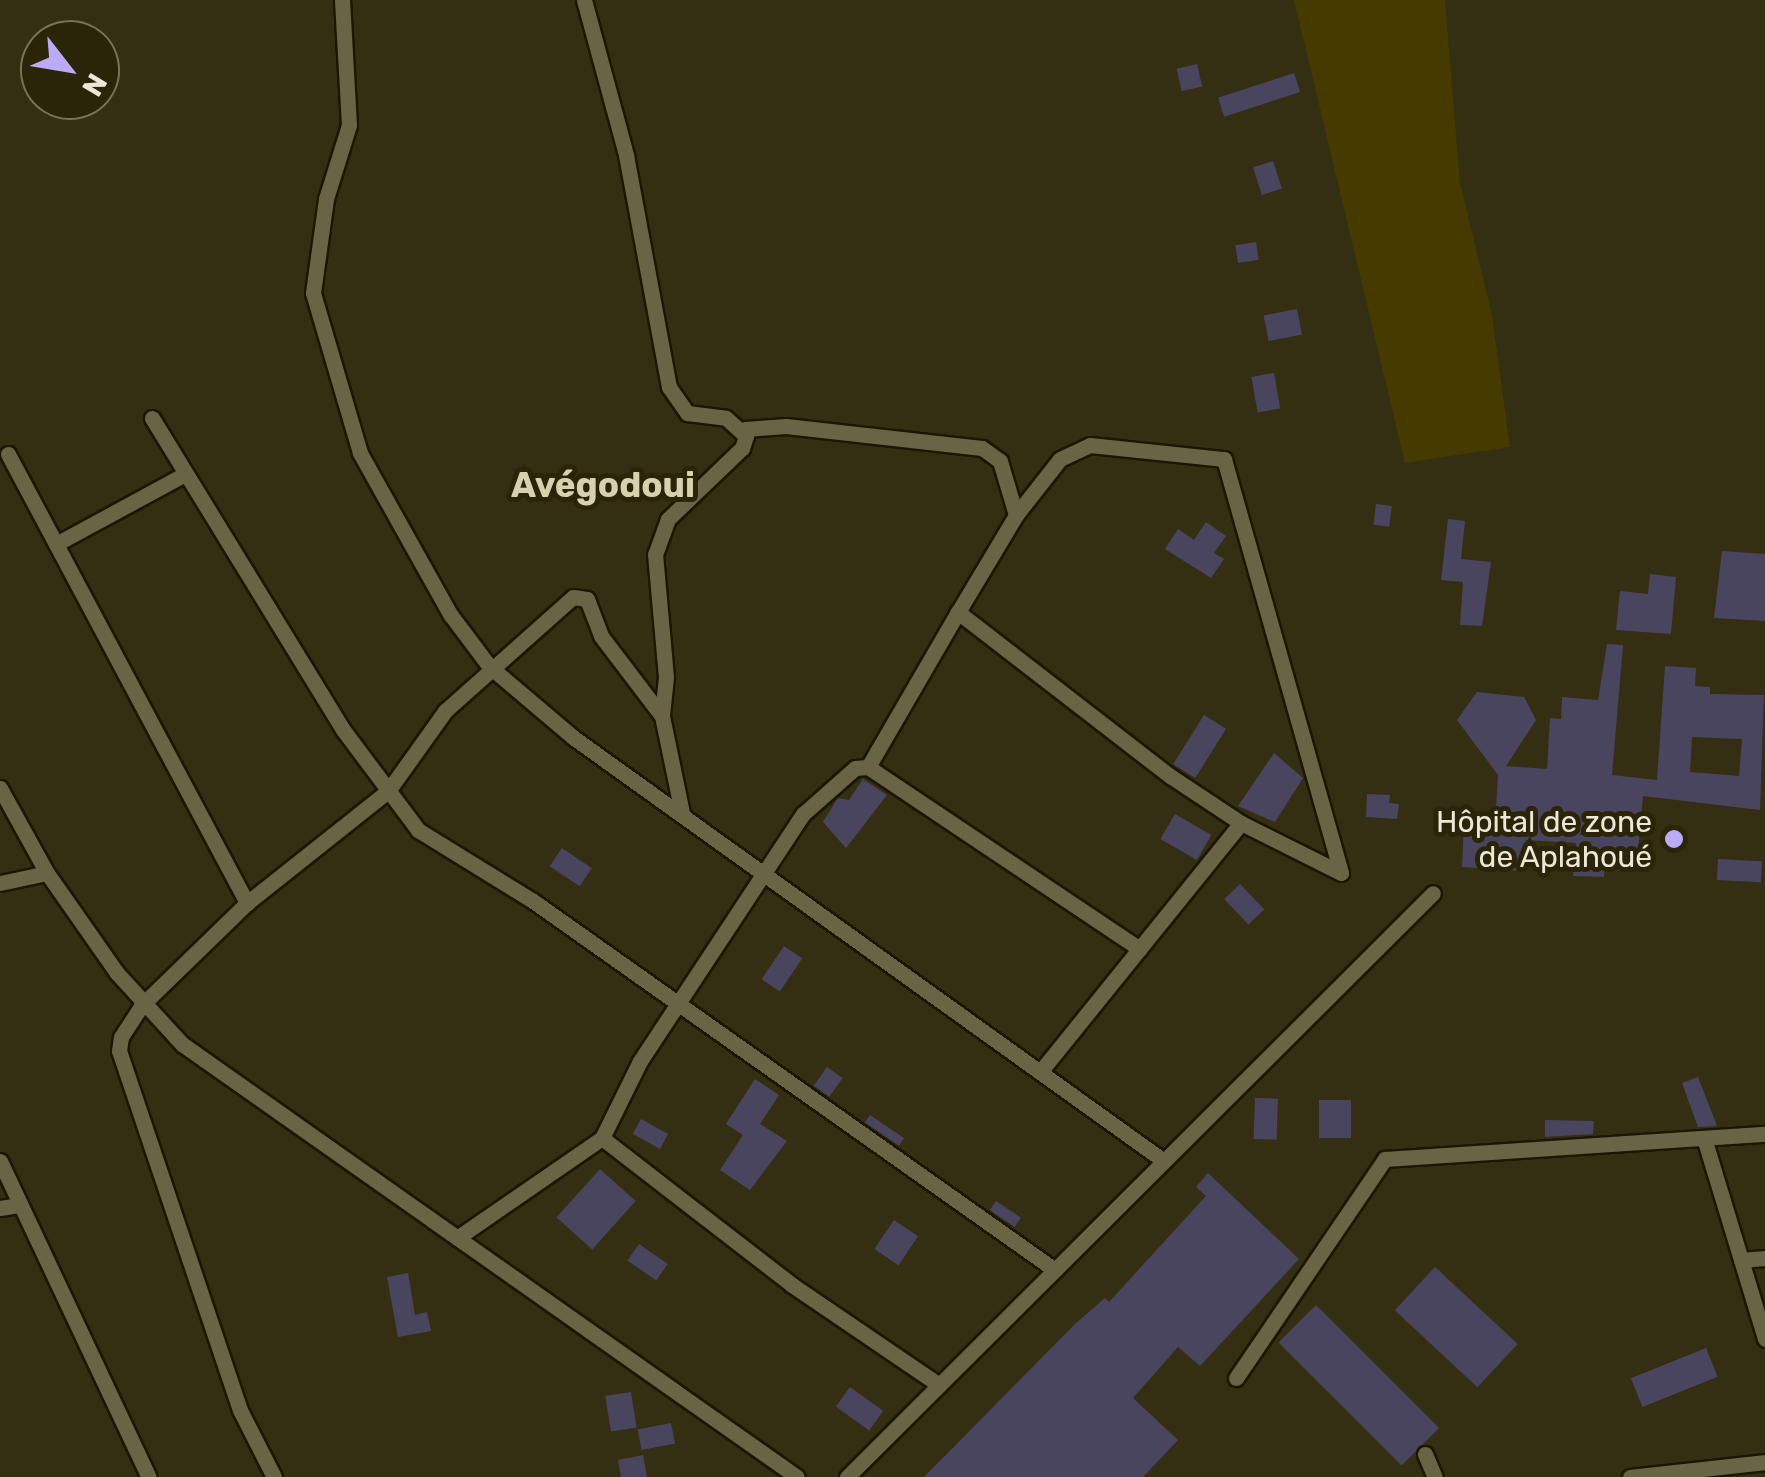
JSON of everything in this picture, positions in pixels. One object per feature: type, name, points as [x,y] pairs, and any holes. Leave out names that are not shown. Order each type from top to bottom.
[{"type":"street","points":[[342,0],[348,124],[326,199],[312,293],[360,452],[450,614],[489,666],[574,738],[1164,1161]]},
{"type":"street","points":[[584,0],[626,155],[669,387],[687,413],[726,418],[744,429],[804,428],[982,448],[1000,461],[1016,515]]},
{"type":"street","points":[[152,418],[388,791],[418,830],[533,901],[1055,1270]]},
{"type":"street","points":[[682,813],[662,716],[666,678],[653,585],[659,534],[689,495],[742,448],[744,429]]},
{"type":"street","points":[[457,1238],[602,1138],[640,1061],[766,879],[803,814],[844,774],[868,767],[958,612],[1016,515],[1072,448],[1224,460],[1341,873],[1241,823],[958,612]]},
{"type":"street","points":[[8,454],[247,903]]},
{"type":"street","points":[[56,544],[185,474]]},
{"type":"street","points":[[274,1477],[240,1410],[119,1052],[120,1036],[141,1006],[247,903],[388,791],[412,748],[489,666],[583,596],[601,636],[662,716]]},
{"type":"street","points":[[868,767],[1140,949]]},
{"type":"street","points":[[0,788],[48,873],[141,1006],[182,1044],[796,1477]]},
{"type":"street","points":[[1040,1072],[1241,823]]},
{"type":"street","points":[[0,884],[48,873]]},
{"type":"street","points":[[847,1477],[1432,893]]},
{"type":"street","points":[[1236,1378],[1384,1159],[1765,1134]]},
{"type":"street","points":[[602,1138],[792,1285],[939,1385]]},
{"type":"street","points":[[1704,1138],[1765,1339]]},
{"type":"street","points":[[0,1161],[149,1477]]},
{"type":"street","points":[[0,1208],[20,1205]]},
{"type":"street","points":[[1742,1260],[1765,1258]]},
{"type":"street","points":[[1425,1454],[1435,1477]]},
{"type":"street","points":[[1630,1477],[1765,1462]]},
{"type":"shaded area","points":[[1294,0],[1445,0],[1460,183],[1492,315],[1510,447],[1405,463]]},
{"type":"building","points":[[1197,64],[1202,86],[1182,91],[1177,69]]},
{"type":"building","points":[[1294,73],[1300,92],[1224,117],[1218,98]]},
{"type":"building","points":[[1273,161],[1282,189],[1262,195],[1253,167]]},
{"type":"building","points":[[1256,242],[1259,260],[1238,263],[1235,245]]},
{"type":"building","points":[[1297,309],[1302,335],[1269,341],[1264,315]]},
{"type":"building","points":[[1274,373],[1280,408],[1258,412],[1251,377]]},
{"type":"building","points":[[1376,504],[1392,506],[1389,527],[1373,525]]},
{"type":"building","points":[[1448,519],[1465,521],[1461,559],[1491,562],[1482,626],[1460,625],[1463,582],[1441,580]]},
{"type":"building","points":[[1206,522],[1226,536],[1214,553],[1224,559],[1211,578],[1165,549],[1178,529],[1194,540]]},
{"type":"building","points":[[1722,551],[1765,554],[1765,621],[1714,618]]},
{"type":"building","points":[[1650,574],[1676,577],[1671,634],[1616,630],[1620,591],[1648,594]]},
{"type":"building","points":[[1607,644],[1623,645],[1612,775],[1657,780],[1665,666],[1696,668],[1695,686],[1710,687],[1710,694],[1764,695],[1760,810],[1643,796],[1637,861],[1605,859],[1604,877],[1573,876],[1576,843],[1526,840],[1524,871],[1462,867],[1464,822],[1495,824],[1498,775],[1457,720],[1477,692],[1524,697],[1536,720],[1506,766],[1547,769],[1550,718],[1561,719],[1562,697],[1598,700]],"holes":[[[1692,737],[1742,739],[1739,776],[1690,772]]]},
{"type":"building","points":[[1204,715],[1226,729],[1195,778],[1173,764]]},
{"type":"building","points":[[1274,753],[1303,778],[1275,822],[1238,806]]},
{"type":"building","points":[[863,779],[887,795],[846,848],[823,822],[838,798],[849,800]]},
{"type":"building","points":[[1367,794],[1390,795],[1389,803],[1399,804],[1397,819],[1366,817]]},
{"type":"building","points":[[1175,814],[1211,835],[1197,860],[1160,839]]},
{"type":"building","points":[[562,848],[592,868],[580,886],[550,866]]},
{"type":"building","points":[[1718,859],[1762,861],[1761,882],[1717,880]]},
{"type":"building","points":[[1240,884],[1264,909],[1248,924],[1224,899]]},
{"type":"building","points":[[784,946],[802,958],[780,991],[762,979]]},
{"type":"building","points":[[827,1067],[843,1078],[829,1097],[814,1086]]},
{"type":"building","points":[[1698,1077],[1717,1126],[1698,1127],[1682,1083]]},
{"type":"building","points":[[755,1079],[779,1095],[760,1124],[787,1141],[750,1190],[720,1170],[743,1135],[726,1124]]},
{"type":"building","points":[[1255,1098],[1278,1099],[1277,1140],[1254,1139]]},
{"type":"building","points":[[1319,1100],[1351,1100],[1351,1138],[1319,1138]]},
{"type":"building","points":[[870,1115],[904,1138],[899,1145],[865,1122]]},
{"type":"building","points":[[641,1119],[668,1134],[660,1149],[633,1134]]},
{"type":"building","points":[[1545,1120],[1594,1121],[1593,1134],[1545,1137]]},
{"type":"building","points":[[600,1169],[636,1201],[592,1249],[557,1217]]},
{"type":"building","points":[[1208,1173],[1299,1259],[1200,1366],[1178,1347],[1133,1398],[1178,1440],[1143,1477],[924,1477],[1075,1324],[1105,1298],[1109,1302],[1206,1196],[1196,1187]]},
{"type":"building","points":[[996,1201],[1021,1218],[1015,1227],[990,1210]]},
{"type":"building","points":[[894,1220],[918,1236],[898,1265],[874,1249]]},
{"type":"building","points":[[639,1244],[668,1264],[656,1280],[628,1260]]},
{"type":"building","points":[[1435,1267],[1518,1344],[1477,1387],[1395,1310]]},
{"type":"building","points":[[408,1273],[415,1315],[427,1312],[431,1331],[398,1337],[387,1277]]},
{"type":"building","points":[[1316,1305],[1439,1428],[1402,1466],[1279,1342]]},
{"type":"building","points":[[1706,1348],[1718,1377],[1643,1407],[1631,1378]]},
{"type":"building","points":[[850,1387],[883,1411],[869,1431],[836,1406]]},
{"type":"building","points":[[631,1392],[637,1428],[611,1432],[605,1396]]},
{"type":"building","points":[[671,1423],[675,1444],[642,1450],[638,1429]]},
{"type":"building","points":[[643,1455],[647,1477],[621,1477],[618,1460]]},
{"type":"place","name":"Hôpital de zone de Aplahoué","points":[[1674,839]]},
{"type":"district","name":"Avégodoui","points":[[603,485]]}]
